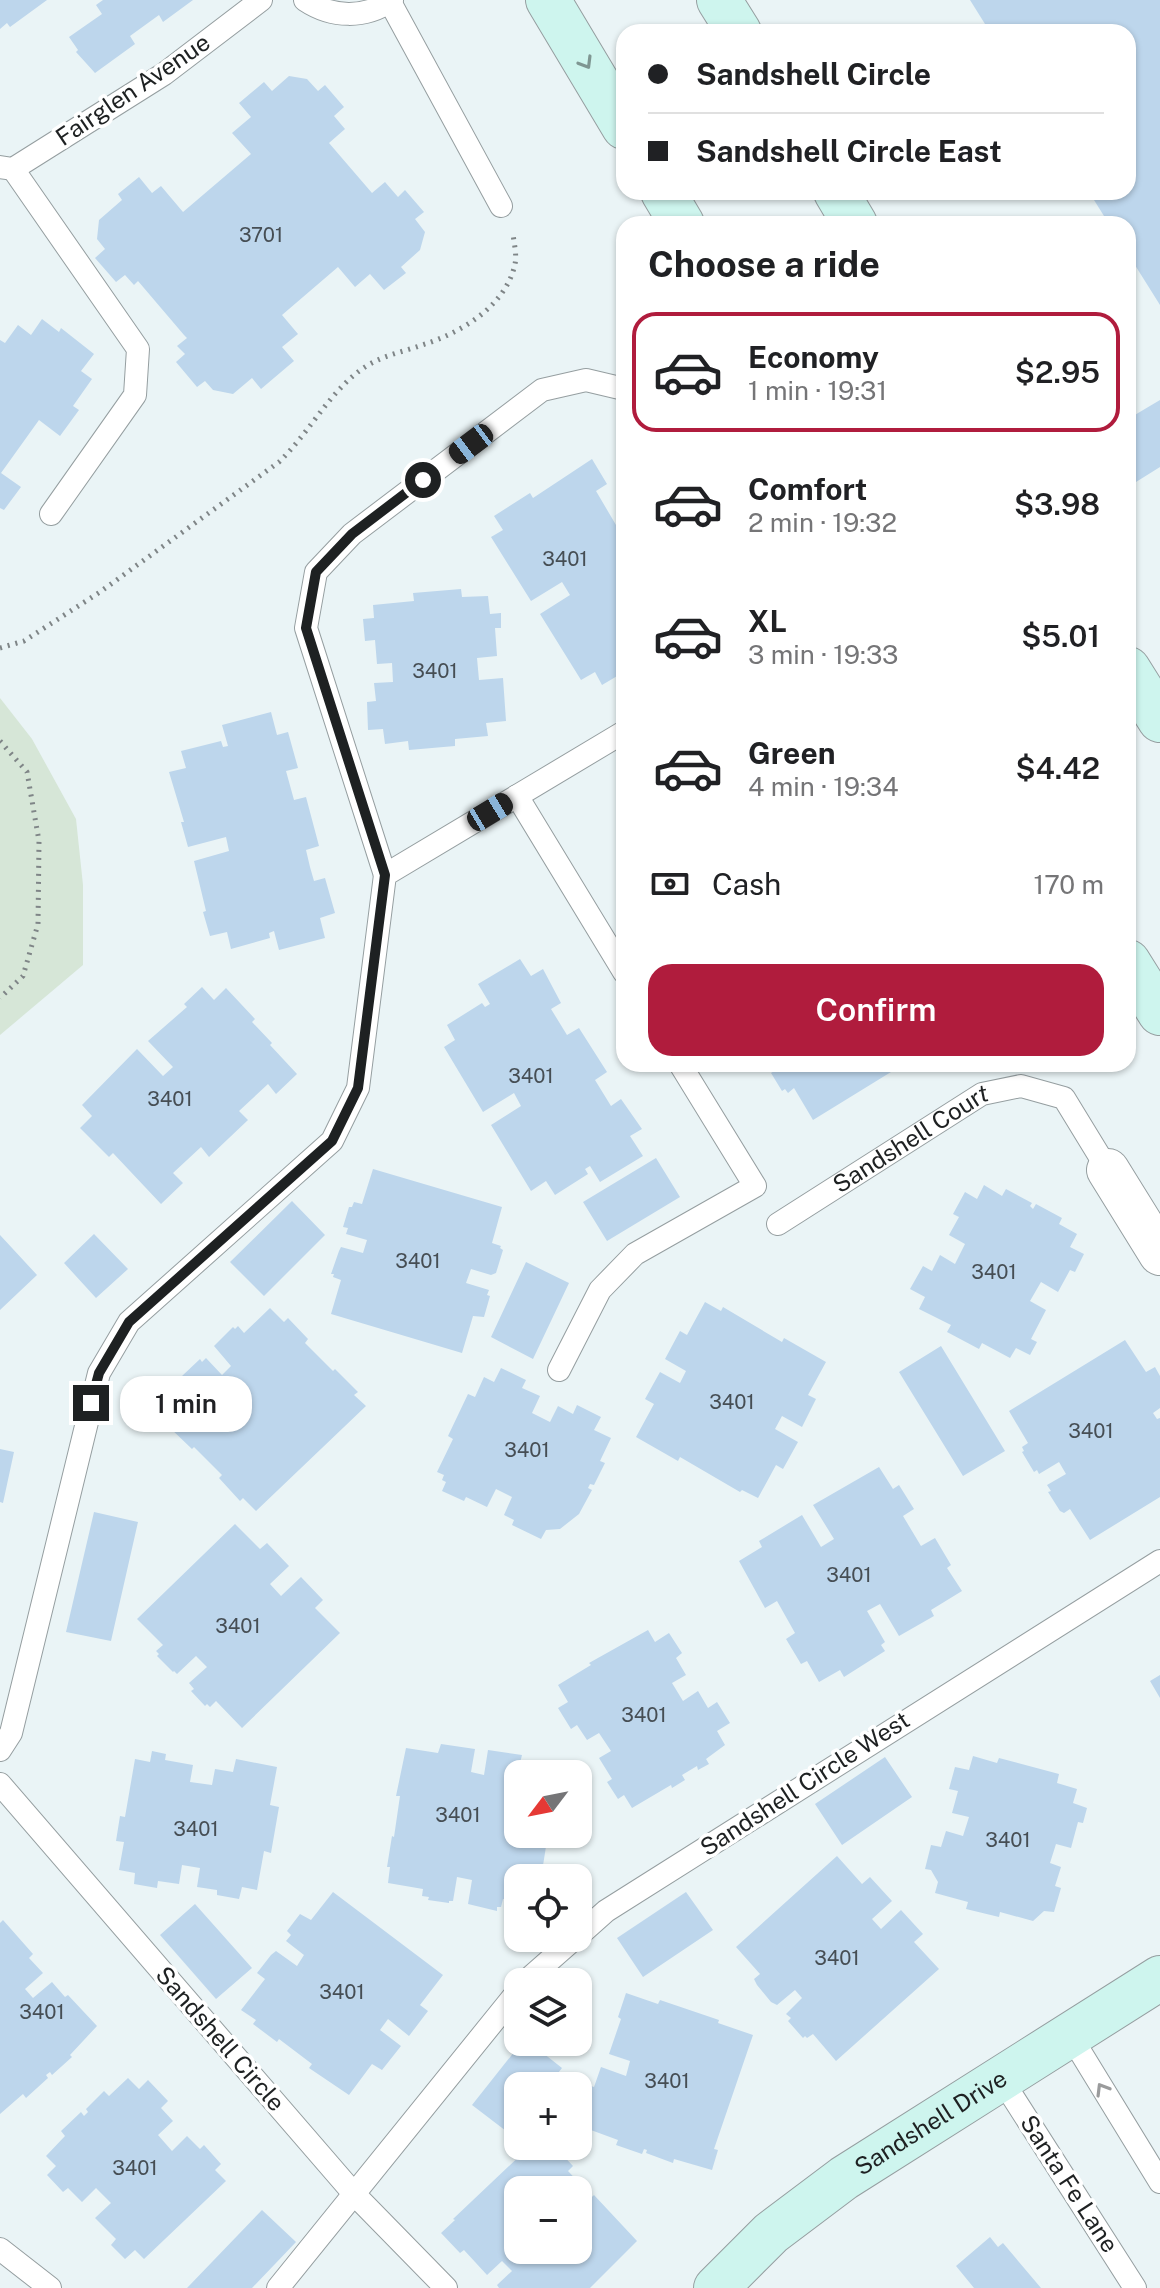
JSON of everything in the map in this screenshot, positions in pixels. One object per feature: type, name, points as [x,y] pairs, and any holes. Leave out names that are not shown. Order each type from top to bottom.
[{"type":"street","points":[[548,0],[616,114]]},
{"type":"street","points":[[719,0],[734,24]]},
{"type":"street","points":[[1136,682],[1160,720]]},
{"type":"street","points":[[1136,975],[1160,1013]]},
{"type":"street","name":"Sandshell Court","points":[[1108,1170],[1146,1201],[1160,1254]]},
{"type":"street","name":"Sandshell Drive","points":[[716,2288],[771,2233],[844,2178],[1160,1978]]},
{"type":"lane","name":"Fairglen Avenue","points":[[6,168],[164,74],[261,0]]},
{"type":"lane","points":[[305,0],[333,14],[363,13],[391,1],[501,206]]},
{"type":"lane","points":[[6,168],[138,349],[135,395],[51,514]]},
{"type":"lane","points":[[0,1750],[11,1733],[99,1373],[129,1322],[332,1141],[358,1088],[385,875],[306,628],[316,572],[352,534],[542,390],[586,380],[616,387]]},
{"type":"lane","points":[[385,875],[616,737]]},
{"type":"lane","points":[[517,796],[616,959]]},
{"type":"lane","points":[[559,1370],[600,1290],[635,1254],[755,1186],[685,1072]]},
{"type":"lane","name":"Sandshell Court","points":[[778,1224],[982,1094],[1021,1086],[1064,1098],[1108,1170]]},
{"type":"lane","name":"Sandshell Circle West","points":[[592,1923],[606,1911],[1035,1637],[1160,1561]]},
{"type":"lane","name":"Sandshell Circle","points":[[0,1784],[355,2195],[446,2288]]},
{"type":"lane","name":"Sandshell Circle West","points":[[541,1968],[559,1952]]},
{"type":"lane","points":[[278,2288],[504,2009]]},
{"type":"lane","points":[[1070,2035],[1160,2182]]},
{"type":"lane","name":"Santa Fe Lane","points":[[1002,2080],[1135,2288]]},
{"type":"lane","points":[[0,2249],[50,2288]]},
{"type":"path","points":[[0,648],[24,641],[100,592],[279,462],[297,444],[334,394],[364,367],[392,353],[438,339],[490,308],[505,291],[516,262],[513,231],[501,206]]},
{"type":"path","points":[[0,741],[27,772],[39,841],[38,924],[23,976],[0,998]]},
{"type":"green space","points":[[0,698],[32,739],[76,819],[83,885],[83,965],[0,1035]]},
{"type":"building","points":[[0,0],[47,0],[10,27],[7,23],[0,29]]},
{"type":"building","points":[[103,0],[193,0],[163,22],[159,15],[130,36],[135,44],[95,73],[76,52],[78,50],[69,37],[102,14],[96,5]]},
{"type":"building","points":[[970,0],[1160,0],[1160,305],[1136,267],[1136,216],[1104,216],[1094,200],[1136,200],[1136,24],[985,24]]},
{"type":"building","points":[[289,76],[307,79],[318,91],[325,85],[344,107],[334,116],[345,129],[329,143],[372,193],[385,182],[398,197],[405,190],[424,212],[415,219],[425,232],[420,250],[401,267],[406,273],[384,290],[370,274],[355,287],[338,267],[282,315],[298,334],[282,347],[294,361],[261,389],[252,378],[233,394],[213,390],[205,381],[197,387],[176,362],[185,354],[177,346],[187,338],[138,281],[134,285],[125,275],[116,282],[95,258],[105,249],[97,239],[99,220],[122,200],[118,194],[139,177],[152,193],[161,186],[183,212],[251,154],[232,133],[251,117],[239,103],[264,82],[272,91]]},
{"type":"building","points":[[42,319],[59,332],[61,328],[94,354],[81,371],[92,379],[73,406],[79,410],[60,436],[39,420],[1,473],[21,487],[4,510],[0,508],[0,340],[5,343],[18,325],[31,335]]},
{"type":"building","points":[[1160,400],[1160,467],[1136,482],[1136,414]]},
{"type":"building","points":[[592,459],[607,484],[596,491],[616,525],[616,677],[602,685],[595,672],[581,680],[540,614],[570,595],[562,582],[531,601],[491,537],[503,530],[494,516],[530,493],[533,498]]},
{"type":"building","points":[[461,589],[462,597],[488,596],[490,614],[501,613],[501,628],[495,628],[497,656],[477,658],[479,680],[503,678],[506,721],[486,723],[488,736],[455,739],[455,746],[409,750],[408,741],[385,744],[383,729],[368,730],[367,702],[376,701],[374,683],[393,682],[392,663],[377,664],[375,640],[365,641],[363,619],[374,618],[373,605],[414,601],[413,593]]},
{"type":"building","points":[[271,712],[277,735],[288,732],[298,768],[286,771],[294,800],[306,797],[319,846],[306,850],[314,881],[325,878],[335,913],[320,918],[325,938],[279,950],[274,931],[269,933],[270,938],[231,949],[227,932],[210,936],[194,861],[229,851],[226,837],[188,847],[169,772],[186,768],[181,751],[221,741],[223,747],[228,746],[222,725]]},
{"type":"building","points":[[520,959],[531,976],[543,969],[561,1003],[551,1009],[567,1035],[579,1028],[607,1072],[595,1080],[611,1106],[621,1099],[642,1129],[630,1136],[643,1156],[600,1182],[590,1166],[585,1169],[588,1174],[555,1195],[546,1181],[531,1191],[491,1125],[521,1106],[514,1093],[483,1112],[444,1047],[455,1040],[447,1025],[482,1003],[485,1007],[490,1004],[478,984]]},
{"type":"building","points":[[202,987],[214,1000],[226,988],[255,1019],[252,1022],[297,1074],[276,1094],[268,1084],[239,1111],[248,1120],[209,1157],[201,1147],[173,1173],[183,1183],[161,1204],[113,1153],[109,1157],[80,1128],[92,1116],[82,1105],[137,1049],[163,1076],[173,1067],[148,1041],[187,1007],[184,1004]]},
{"type":"building","points":[[891,1072],[813,1120],[794,1088],[788,1093],[785,1089],[782,1091],[771,1073]]},
{"type":"building","points":[[656,1158],[680,1197],[607,1241],[583,1202]]},
{"type":"building","points":[[373,1169],[502,1207],[492,1243],[503,1250],[496,1273],[491,1275],[471,1269],[466,1283],[489,1290],[487,1295],[490,1296],[484,1317],[473,1316],[462,1353],[331,1314],[341,1280],[331,1274],[339,1251],[341,1247],[363,1253],[367,1240],[346,1234],[348,1228],[343,1227],[349,1207],[354,1202],[362,1204]]},
{"type":"building","points":[[984,1185],[1002,1196],[1006,1189],[1032,1203],[1030,1206],[1033,1209],[1036,1204],[1062,1218],[1059,1224],[1077,1234],[1070,1247],[1084,1254],[1075,1272],[1070,1270],[1058,1292],[1041,1282],[1030,1301],[1046,1310],[1031,1339],[1037,1342],[1030,1355],[1016,1348],[1010,1358],[982,1343],[979,1349],[947,1332],[951,1325],[919,1309],[925,1297],[910,1289],[923,1266],[932,1271],[940,1255],[955,1264],[965,1244],[949,1235],[959,1217],[953,1214],[965,1192],[977,1199]]},
{"type":"building","points":[[292,1201],[325,1235],[264,1296],[230,1262]]},
{"type":"building","points":[[94,1234],[128,1269],[96,1298],[64,1263]]},
{"type":"building","points":[[0,1235],[37,1275],[0,1310]]},
{"type":"building","points":[[526,1262],[569,1283],[533,1359],[491,1337]]},
{"type":"building","points":[[705,1302],[721,1311],[723,1307],[782,1342],[784,1338],[826,1362],[808,1395],[816,1399],[802,1427],[782,1416],[775,1429],[798,1442],[783,1469],[776,1465],[758,1498],[742,1490],[740,1492],[680,1457],[678,1461],[636,1437],[654,1404],[645,1399],[660,1372],[680,1383],[686,1371],[665,1359],[680,1331],[687,1335]]},
{"type":"building","points":[[270,1308],[284,1322],[288,1318],[308,1339],[305,1343],[358,1392],[354,1395],[366,1406],[256,1511],[243,1498],[240,1501],[219,1478],[222,1475],[169,1427],[173,1423],[161,1411],[187,1386],[182,1376],[200,1359],[202,1362],[206,1358],[222,1375],[231,1366],[214,1346],[233,1327],[238,1326],[244,1333]]},
{"type":"building","points":[[1125,1340],[1146,1372],[1155,1367],[1160,1376],[1160,1408],[1153,1413],[1157,1419],[1160,1418],[1160,1497],[1090,1540],[1070,1509],[1064,1513],[1060,1511],[1048,1492],[1051,1491],[1047,1485],[1066,1474],[1059,1462],[1039,1474],[1037,1470],[1034,1472],[1022,1452],[1022,1447],[1028,1443],[1009,1411]]},
{"type":"building","points":[[941,1346],[1005,1451],[963,1476],[899,1372]]},
{"type":"building","points":[[501,1368],[526,1380],[522,1388],[540,1396],[532,1413],[550,1422],[558,1406],[573,1414],[577,1405],[601,1417],[594,1430],[611,1438],[600,1461],[605,1463],[594,1485],[590,1484],[588,1488],[592,1490],[579,1514],[560,1529],[546,1530],[541,1539],[512,1525],[514,1520],[504,1515],[512,1497],[496,1489],[487,1507],[466,1497],[464,1501],[442,1491],[446,1482],[442,1480],[444,1475],[437,1472],[453,1439],[448,1436],[468,1394],[475,1397],[484,1377],[494,1382]]},
{"type":"building","points":[[0,1449],[14,1452],[3,1503],[0,1502]]},
{"type":"building","points":[[879,1467],[893,1489],[899,1485],[914,1509],[903,1516],[921,1546],[935,1538],[951,1565],[947,1568],[962,1591],[931,1610],[934,1616],[899,1636],[880,1604],[867,1611],[885,1642],[881,1645],[885,1651],[844,1677],[840,1670],[819,1682],[807,1661],[801,1664],[786,1639],[795,1633],[777,1601],[765,1608],[739,1561],[762,1547],[759,1541],[802,1515],[821,1547],[834,1539],[813,1505]]},
{"type":"building","points":[[94,1512],[138,1522],[111,1641],[66,1632]]},
{"type":"building","points":[[235,1524],[260,1549],[267,1543],[289,1566],[270,1584],[281,1596],[301,1577],[323,1600],[315,1608],[340,1633],[242,1728],[216,1701],[210,1707],[205,1706],[191,1691],[194,1689],[189,1683],[207,1667],[196,1656],[177,1674],[173,1672],[157,1656],[156,1651],[163,1645],[137,1619]]},
{"type":"building","points":[[648,1630],[655,1642],[669,1633],[682,1653],[676,1658],[686,1675],[672,1683],[683,1701],[698,1691],[708,1708],[717,1702],[730,1723],[717,1731],[725,1745],[706,1759],[709,1764],[698,1770],[697,1766],[682,1775],[685,1780],[632,1808],[624,1795],[618,1799],[607,1782],[612,1779],[599,1758],[611,1751],[599,1733],[587,1740],[577,1725],[571,1729],[558,1708],[568,1702],[558,1685],[591,1665],[589,1663]]},
{"type":"building","points":[[1160,1675],[1160,1698],[1150,1681]]},
{"type":"building","points":[[441,1744],[475,1749],[471,1772],[484,1775],[488,1750],[522,1755],[521,1760],[504,1760],[504,1848],[546,1848],[543,1864],[504,1864],[504,1899],[497,1911],[468,1904],[472,1880],[457,1877],[453,1901],[449,1903],[428,1900],[429,1897],[422,1896],[423,1889],[388,1883],[390,1867],[387,1867],[400,1796],[396,1796],[406,1748],[438,1753]]},
{"type":"building","points":[[152,1751],[166,1754],[165,1760],[193,1765],[190,1782],[212,1785],[215,1769],[233,1772],[236,1759],[277,1767],[270,1805],[279,1807],[271,1853],[264,1851],[257,1890],[242,1887],[239,1899],[217,1895],[217,1890],[197,1887],[200,1868],[182,1865],[179,1884],[158,1881],[157,1888],[134,1884],[135,1873],[119,1870],[124,1842],[116,1841],[120,1816],[125,1817],[135,1759],[150,1762]]},
{"type":"building","points":[[973,1756],[997,1763],[999,1758],[1059,1774],[1057,1783],[1077,1789],[1073,1803],[1087,1808],[1083,1823],[1078,1822],[1071,1848],[1056,1844],[1050,1863],[1061,1867],[1055,1886],[1061,1888],[1054,1912],[1044,1911],[1033,1921],[1000,1912],[999,1917],[966,1909],[968,1902],[935,1893],[938,1882],[931,1870],[925,1869],[931,1845],[941,1847],[946,1831],[963,1836],[969,1817],[952,1813],[958,1791],[949,1789],[955,1767],[969,1770]]},
{"type":"building","points":[[885,1757],[912,1797],[842,1845],[815,1804]]},
{"type":"building","points":[[837,1856],[862,1884],[870,1877],[892,1901],[872,1919],[881,1929],[901,1910],[923,1934],[914,1942],[939,1969],[836,2061],[813,2034],[803,2038],[788,2021],[791,2018],[786,2014],[802,1998],[795,1990],[777,2005],[771,2002],[754,1979],[760,1974],[736,1947]]},
{"type":"building","points":[[333,1892],[443,1975],[420,2005],[428,2011],[409,2036],[388,2019],[380,2030],[401,2046],[382,2070],[372,2064],[349,2095],[309,2068],[312,2064],[279,2039],[277,2042],[253,2024],[256,2020],[241,2010],[265,1979],[257,1973],[276,1951],[297,1966],[304,1955],[286,1941],[291,1935],[287,1931],[300,1914],[311,1920]]},
{"type":"building","points":[[686,1892],[713,1930],[643,1977],[617,1938]]},
{"type":"building","points":[[195,1904],[252,1968],[216,1999],[160,1935]]},
{"type":"building","points":[[3,1920],[33,1954],[29,1958],[43,1973],[25,1989],[33,1998],[52,1982],[97,2026],[70,2055],[72,2057],[52,2075],[50,2072],[46,2075],[48,2078],[26,2098],[23,2094],[0,2114],[0,1923]]},
{"type":"building","points":[[626,1993],[658,2004],[660,2000],[753,2035],[714,2149],[718,2150],[712,2170],[674,2159],[673,2163],[646,2153],[644,2149],[642,2154],[616,2145],[618,2140],[592,2130],[592,2086],[601,2067],[626,2076],[630,2061],[609,2054],[621,2019],[618,2017]]},
{"type":"building","points":[[511,2056],[547,2056],[562,2068],[559,2072],[504,2072],[504,2129],[472,2105]]},
{"type":"building","points":[[128,2078],[139,2089],[148,2080],[168,2101],[161,2108],[173,2121],[158,2135],[172,2151],[187,2136],[200,2149],[204,2145],[221,2164],[215,2170],[226,2181],[144,2259],[135,2250],[125,2259],[111,2245],[116,2239],[95,2218],[111,2203],[96,2188],[82,2202],[68,2188],[63,2192],[47,2175],[56,2166],[46,2156],[65,2136],[61,2131],[81,2112],[84,2116],[88,2112],[86,2109],[104,2091],[109,2096]]},
{"type":"building","points":[[515,2160],[567,2160],[573,2166],[568,2171],[573,2176],[504,2176],[504,2263],[502,2261],[487,2275],[464,2250],[460,2253],[441,2233]]},
{"type":"building","points":[[594,2195],[637,2241],[590,2288],[499,2288],[497,2285],[512,2271],[505,2264],[592,2264]]},
{"type":"building","points":[[262,2210],[296,2242],[252,2288],[187,2288]]},
{"type":"building","points":[[990,2237],[998,2247],[1003,2243],[1041,2288],[974,2288],[956,2266]]},
{"type":"route","points":[[91,1403],[99,1373],[129,1322],[332,1141],[358,1088],[385,875],[306,628],[316,572],[352,534],[423,480]]}]
